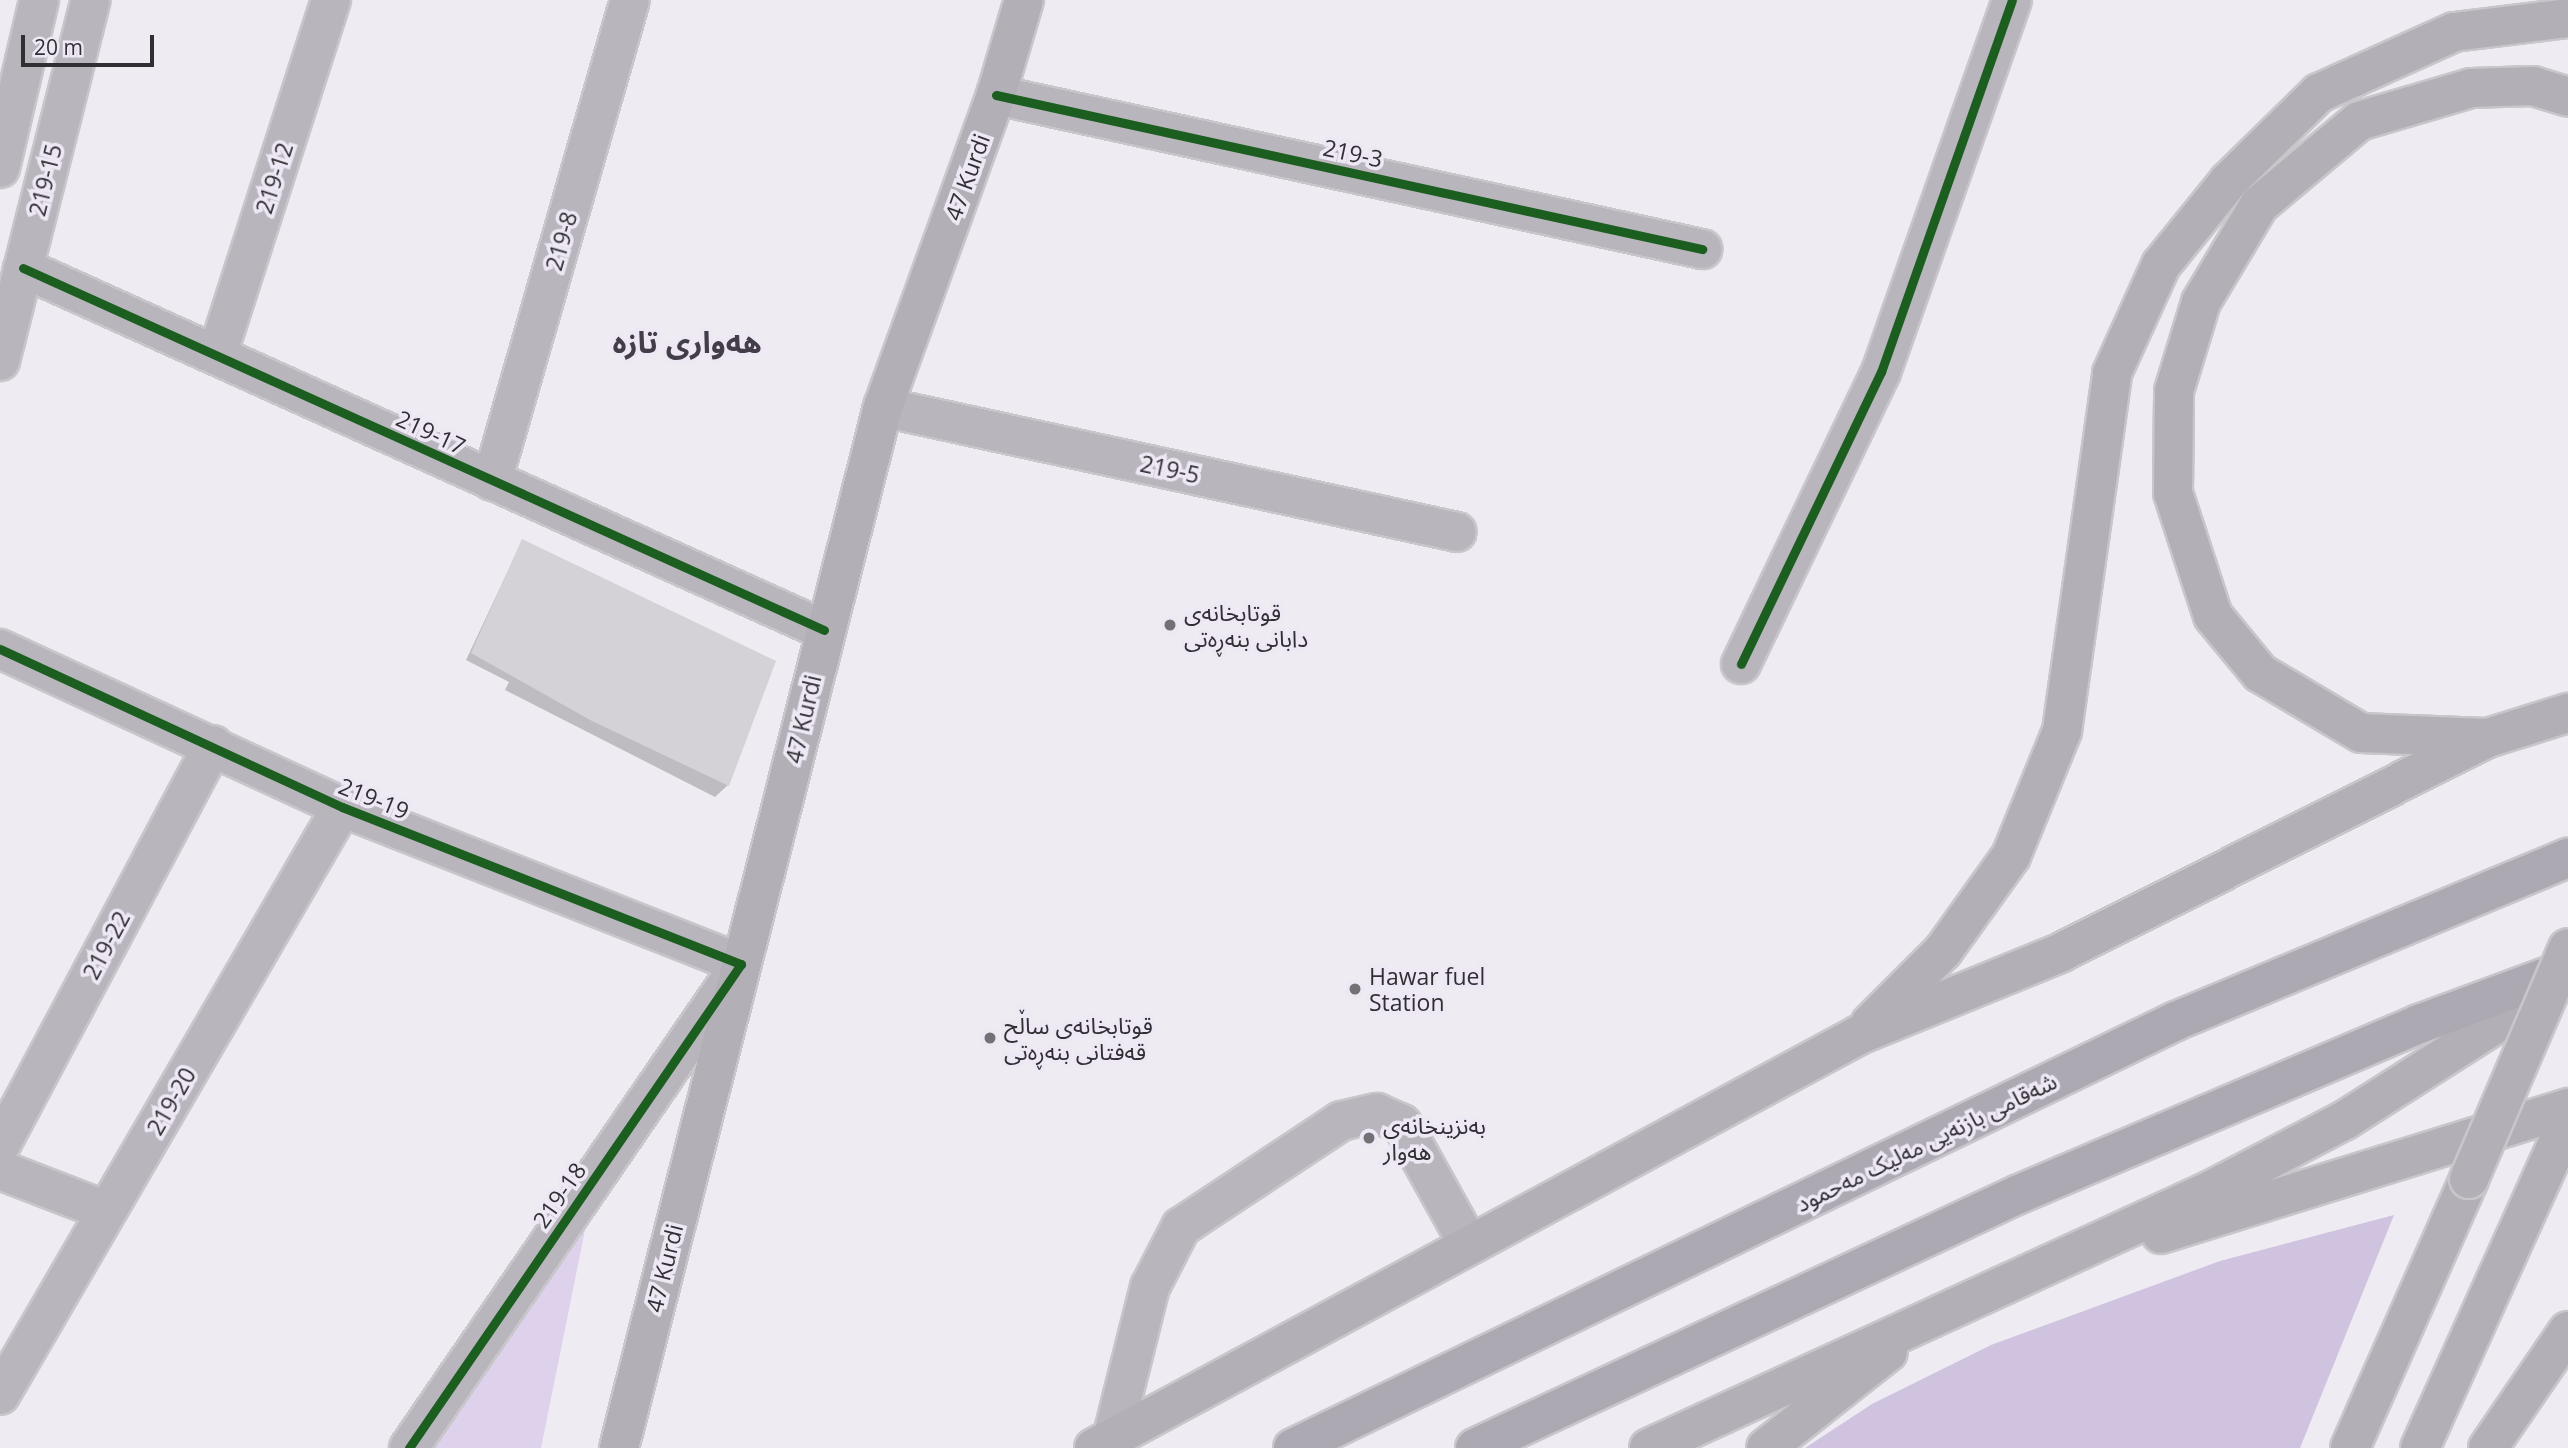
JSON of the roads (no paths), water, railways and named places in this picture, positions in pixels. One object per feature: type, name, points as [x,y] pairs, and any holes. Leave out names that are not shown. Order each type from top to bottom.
[{"type":"highway","name":"شەقامی بازنەیی مەلیک مەحمود","points":[[1293,1448],[2176,1021],[2568,858]]},
{"type":"highway","points":[[1475,1448],[2019,1194],[2419,1024],[2568,969]]},
{"type":"main road","name":"47 Kurdi","points":[[619,1448],[824,629],[883,407],[996,96],[1024,0]]},
{"type":"main road","points":[[1859,1035],[1942,951],[2011,856],[2062,731],[2112,373],[2161,265],[2229,181],[2319,93],[2454,33],[2568,18]]},
{"type":"main road","points":[[2488,738],[2361,733],[2260,673],[2213,616],[2173,494],[2174,391],[2201,302],[2259,205],[2359,121],[2471,88],[2533,86],[2568,97]]},
{"type":"main road","points":[[1103,1443],[1468,1243],[1859,1035],[2062,952],[2488,738],[2568,713]]},
{"type":"main road","points":[[2350,1448],[2568,948]]},
{"type":"main road","points":[[1649,1448],[1942,1309],[2074,1255],[2345,1120],[2568,979]]},
{"type":"main road","points":[[2074,1255],[2260,1206],[2441,1142],[2568,1108]]},
{"type":"main road","points":[[2420,1448],[2568,1120]]},
{"type":"main road","points":[[1766,1448],[1942,1309]]},
{"type":"main road","points":[[2488,1448],[2568,1331]]},
{"type":"street","points":[[0,168],[12,60],[39,0]]},
{"type":"street","name":"219-15","points":[[0,361],[91,0]]},
{"type":"street","name":"219-12","points":[[217,355],[331,0]]},
{"type":"street","name":"219-8","points":[[492,481],[630,0]]},
{"type":"street","points":[[1741,664],[1881,372],[2012,0]]},
{"type":"street","name":"219-3","points":[[996,96],[1702,249]]},
{"type":"street","name":"219-17","points":[[23,268],[824,629]]},
{"type":"street","name":"219-5","points":[[883,407],[1457,532]]},
{"type":"street","name":"219-19","points":[[0,649],[213,745],[342,807],[741,964]]},
{"type":"street","name":"219-22","points":[[0,1146],[213,745]]},
{"type":"street","name":"219-20","points":[[0,1395],[342,807]]},
{"type":"street","name":"219-18","points":[[409,1448],[741,964]]},
{"type":"street","points":[[1103,1443],[1150,1287],[1181,1227],[1341,1121],[1377,1113],[1402,1124],[1468,1243]]},
{"type":"street","points":[[0,1170],[106,1211]]},
{"type":"place","name":"قوتابخانەی دابانی بنەڕەتی","points":[[1170,625]]},
{"type":"place","name":"Hawar fuel Station","points":[[1355,989]]},
{"type":"place","name":"قوتابخانەی ساڵح قەفتانی بنەڕەتی","points":[[990,1038]]},
{"type":"place","name":"بەنزینخانەی ھەوار","points":[[1369,1138]]},
{"type":"district","name":"هەواری تازە","points":[[687,342]]}]
